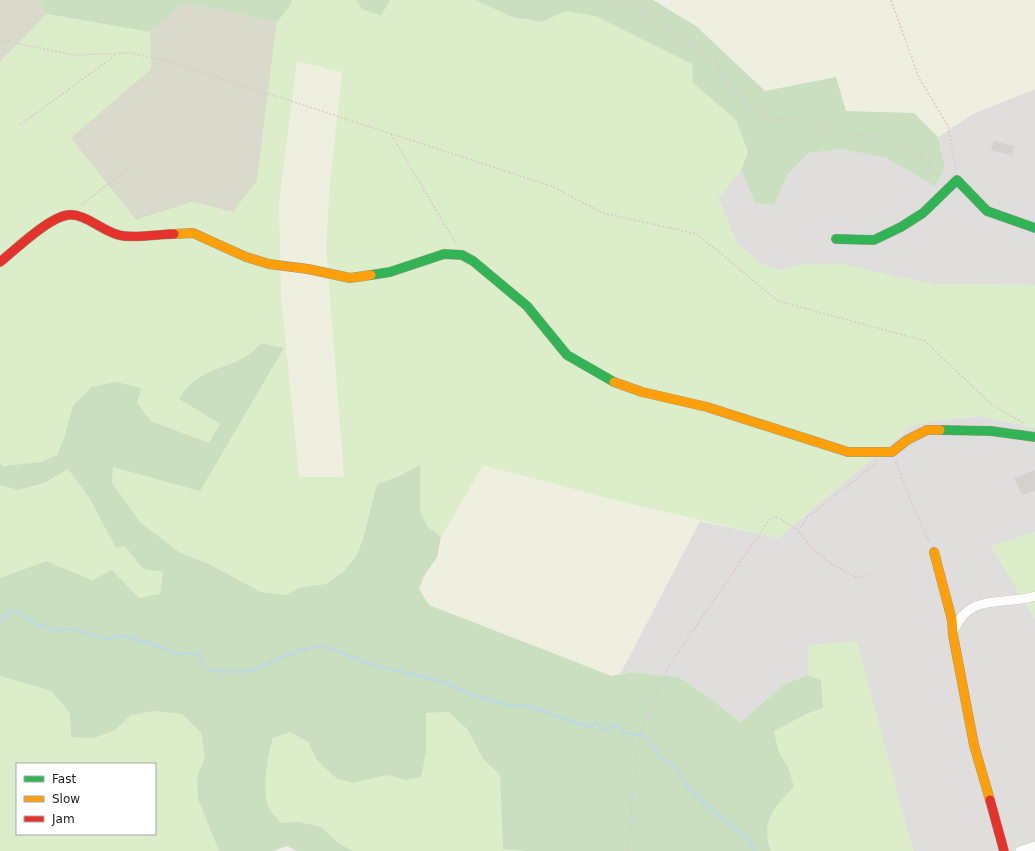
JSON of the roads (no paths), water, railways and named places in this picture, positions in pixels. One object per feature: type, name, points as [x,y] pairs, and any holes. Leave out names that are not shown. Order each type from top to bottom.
[{"type":"street","points":[[836,239],[874,240],[901,227],[923,213],[957,180],[987,211],[1035,228]]},
{"type":"street","points":[[0,262],[46,225],[68,215],[85,218],[105,231],[121,236],[193,233],[206,237],[246,258],[269,264],[308,269],[350,278],[390,272],[444,254],[462,255],[473,261],[526,306],[567,355],[608,380],[642,392],[742,417],[848,452],[892,452],[906,440],[927,430],[991,431],[1035,437]]},
{"type":"street","points":[[934,552],[952,620],[974,745],[1004,851]]},
{"type":"street","points":[[953,631],[959,618],[980,603],[1035,596]]},
{"type":"street","points":[[1020,851],[1035,846]]},
{"type":"waterway","points":[[0,619],[4,620],[11,611],[19,611],[33,623],[55,630],[72,629],[107,639],[122,636],[150,643],[176,654],[198,653],[207,669],[227,672],[250,671],[301,650],[322,645],[373,665],[444,682],[472,695],[503,704],[528,706],[589,727],[597,723],[604,731],[615,724],[623,732],[645,736],[660,757],[675,767],[685,783],[705,803],[749,841],[754,851]]}]
